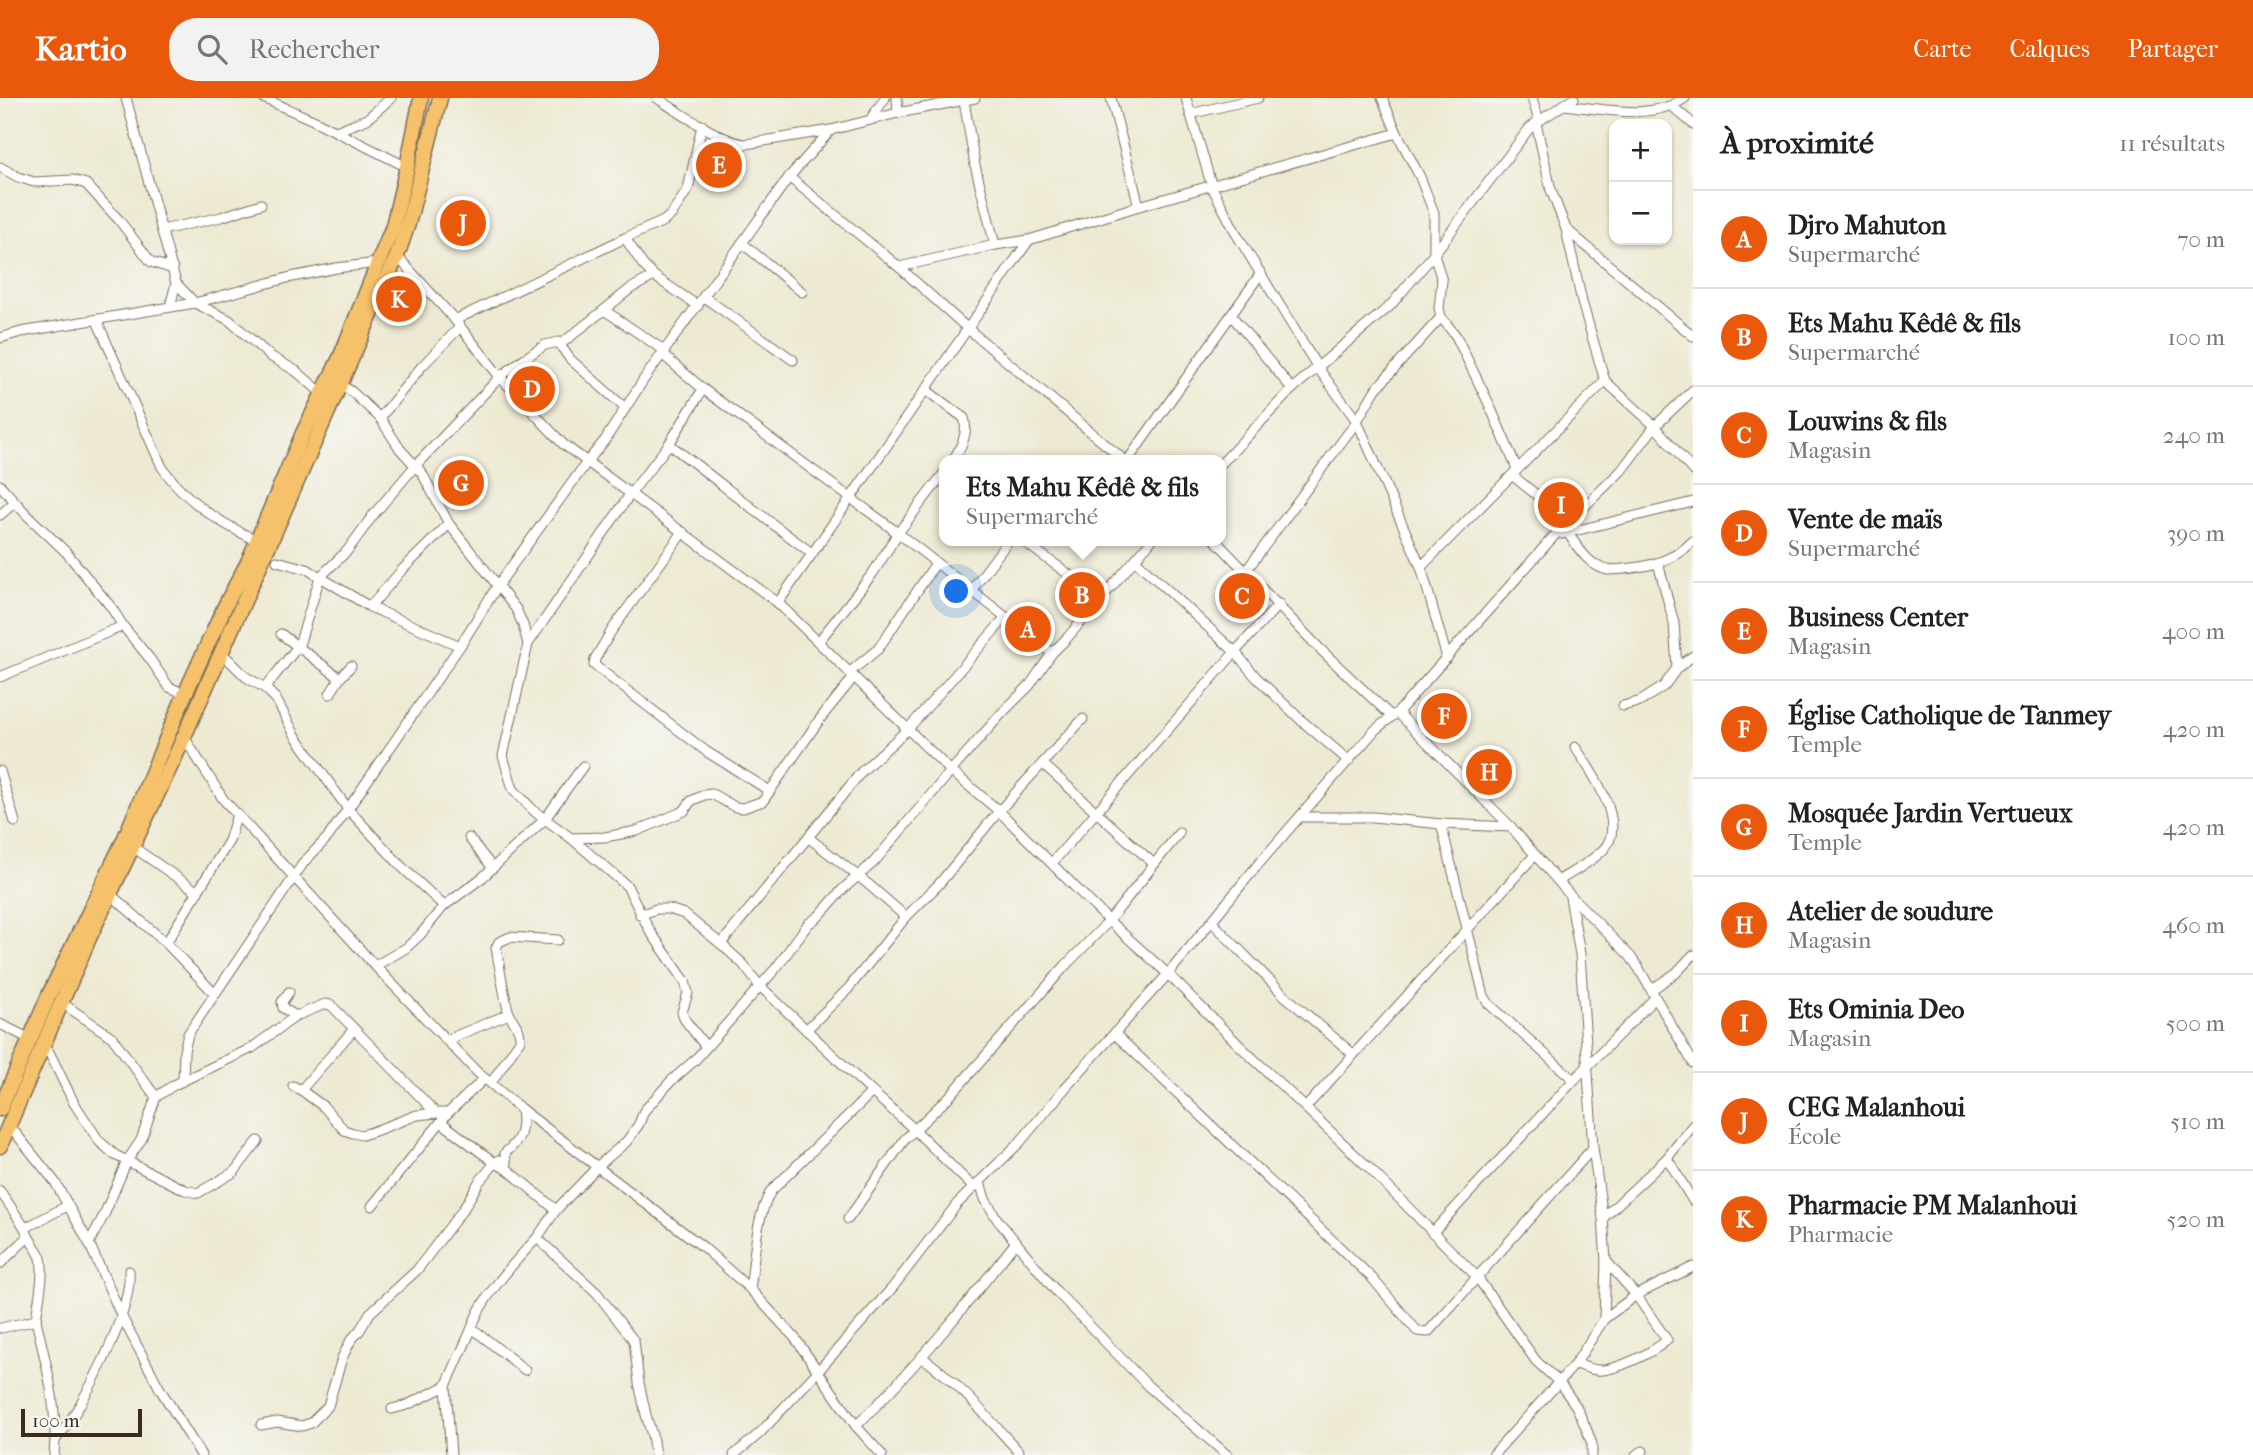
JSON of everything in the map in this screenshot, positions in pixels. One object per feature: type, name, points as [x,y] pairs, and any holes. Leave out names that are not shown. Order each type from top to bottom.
[{"type":"main road","points":[[0,1146],[36,1043],[185,694],[340,359],[393,226],[421,98]]},
{"type":"main road","points":[[0,1109],[36,1043],[62,1003],[341,385],[397,256],[415,200],[440,98]]},
{"type":"street","points":[[126,98],[176,283],[170,307]]},
{"type":"street","points":[[263,98],[407,167]]},
{"type":"street","points":[[336,131],[367,119],[391,98]]},
{"type":"street","points":[[657,98],[740,144],[831,130],[975,98]]},
{"type":"street","points":[[897,98],[898,113]]},
{"type":"street","points":[[1111,98],[1139,206]]},
{"type":"street","points":[[1186,98],[1212,187],[1237,235],[1318,368],[1357,421],[1421,567],[1447,658]]},
{"type":"street","points":[[1190,114],[1258,98]]},
{"type":"street","points":[[1382,98],[1434,213],[1434,254],[1442,281],[1441,317],[1456,336],[1515,472],[1569,521]]},
{"type":"street","points":[[1532,98],[1551,190],[1566,229],[1582,302],[1605,381],[1655,426],[1693,471]]},
{"type":"street","points":[[1226,459],[1292,389],[1390,306],[1537,122],[1574,98]]},
{"type":"street","points":[[1564,105],[1633,112],[1673,107],[1685,98]]},
{"type":"street","points":[[870,120],[881,100]]},
{"type":"street","points":[[964,101],[975,165],[995,245]]},
{"type":"street","points":[[1673,107],[1693,124]]},
{"type":"street","points":[[380,418],[458,323],[625,237],[655,227],[664,221],[683,200],[692,178],[702,125]]},
{"type":"street","points":[[183,1081],[188,1034],[294,876],[348,809],[460,646],[498,585],[605,440],[741,243],[789,177],[831,130]]},
{"type":"street","points":[[899,267],[1029,240],[1397,133]]},
{"type":"street","points":[[0,167],[34,183],[73,180],[86,184],[119,220],[151,262],[173,269]]},
{"type":"street","points":[[789,177],[1120,455]]},
{"type":"street","points":[[162,230],[222,217],[261,204]]},
{"type":"street","points":[[1566,229],[1693,336]]},
{"type":"street","points":[[625,237],[643,265],[654,276],[698,306]]},
{"type":"street","points":[[778,603],[1029,240]]},
{"type":"street","points":[[741,243],[802,292]]},
{"type":"street","points":[[397,256],[458,323],[500,377],[564,444],[778,603],[951,771],[999,811],[1109,921],[1306,1107],[1477,1277],[1536,1361],[1559,1382],[1576,1406],[1592,1444],[1592,1455]]},
{"type":"street","points":[[0,338],[21,332],[195,303],[287,278],[377,263]]},
{"type":"street","points":[[1130,455],[1261,273]]},
{"type":"street","points":[[265,688],[299,645],[320,577],[347,551],[416,465],[500,377],[550,343],[561,344],[630,289],[654,276]]},
{"type":"street","points":[[176,283],[195,303],[229,320],[270,356],[296,371],[323,394]]},
{"type":"street","points":[[704,297],[793,360]]},
{"type":"street","points":[[604,310],[664,353],[703,389],[898,533],[1052,653]]},
{"type":"street","points":[[1231,315],[1292,389]]},
{"type":"street","points":[[1246,571],[1357,421],[1376,389],[1441,317]]},
{"type":"street","points":[[97,321],[162,467],[169,477],[197,505],[233,530],[258,541]]},
{"type":"street","points":[[561,344],[570,359],[625,408]]},
{"type":"street","points":[[1421,567],[1605,381]]},
{"type":"street","points":[[341,385],[380,418],[400,449],[422,473],[449,524],[516,609],[528,644]]},
{"type":"street","points":[[703,389],[669,443],[631,492],[528,644],[503,756],[513,789],[545,819],[627,886],[640,915],[685,981],[688,993],[682,1012],[706,1048]]},
{"type":"street","points":[[926,390],[964,418],[964,438],[956,455]]},
{"type":"street","points":[[734,1455],[760,1433],[893,1287],[957,1204],[1013,1149],[1168,974],[1256,867],[1375,730],[1395,713],[1447,658],[1554,536],[1621,471],[1655,426],[1693,390]]},
{"type":"street","points":[[669,443],[739,496],[772,525],[812,553]]},
{"type":"street","points":[[819,641],[873,573],[898,533],[939,480]]},
{"type":"street","points":[[0,485],[66,552],[111,607],[169,687],[185,694]]},
{"type":"street","points":[[0,515],[15,502]]},
{"type":"street","points":[[1554,536],[1693,502]]},
{"type":"street","points":[[370,607],[401,571],[449,524]]},
{"type":"street","points":[[684,532],[611,631],[594,664],[707,752],[770,791]]},
{"type":"street","points":[[1567,533],[1589,560],[1601,569],[1618,570],[1658,563],[1674,556],[1693,541]]},
{"type":"street","points":[[971,591],[1004,546]]},
{"type":"street","points":[[1030,546],[1071,576],[1099,601]]},
{"type":"street","points":[[451,1455],[446,1386],[474,1319],[518,1258],[537,1238],[556,1210],[626,1141],[639,1124],[644,1111],[706,1048],[792,948],[808,924],[874,863],[951,771],[1030,685],[1052,653],[1147,546]]},
{"type":"street","points":[[1221,546],[1320,649],[1400,715],[1511,827],[1570,895],[1639,967],[1693,1063]]},
{"type":"street","points":[[1135,560],[1235,652],[1256,677],[1349,761]]},
{"type":"street","points":[[277,561],[307,569],[370,607],[460,646]]},
{"type":"street","points":[[571,838],[637,831],[684,811],[691,801],[705,794],[712,794],[735,807],[743,808],[763,801],[852,675],[878,649],[936,563]]},
{"type":"street","points":[[1658,563],[1674,623],[1677,668]]},
{"type":"street","points":[[1052,863],[1279,604]]},
{"type":"street","points":[[721,944],[862,771],[908,729],[1006,617]]},
{"type":"street","points":[[0,677],[123,626]]},
{"type":"street","points":[[281,634],[340,677]]},
{"type":"street","points":[[221,652],[246,677],[265,688],[276,699],[295,735],[348,809],[389,854],[444,906]]},
{"type":"street","points":[[1623,706],[1641,701],[1664,686],[1677,668],[1693,656]]},
{"type":"street","points":[[330,694],[340,677],[351,666]]},
{"type":"street","points":[[806,1030],[848,989],[999,811],[1083,719]]},
{"type":"street","points":[[184,737],[223,799],[446,1040],[521,1109],[703,1247],[750,1289],[795,1338],[856,1426],[882,1455]]},
{"type":"street","points":[[1558,881],[1602,850],[1610,831],[1610,813],[1606,798],[1575,747]]},
{"type":"street","points":[[1043,764],[1154,864]]},
{"type":"street","points":[[375,966],[406,948],[444,906],[472,886],[545,819],[583,766]]},
{"type":"street","points":[[0,771],[15,822]]},
{"type":"street","points":[[166,943],[229,841],[237,814]]},
{"type":"street","points":[[1301,817],[1373,817],[1511,827]]},
{"type":"street","points":[[1441,824],[1466,930],[1482,989],[1489,1004],[1574,1080]]},
{"type":"street","points":[[848,1219],[914,1129],[949,1097],[1057,975],[1109,921],[1179,833]]},
{"type":"street","points":[[469,838],[492,867]]},
{"type":"street","points":[[809,838],[906,918]]},
{"type":"street","points":[[133,847],[198,892]]},
{"type":"street","points":[[1306,1107],[1535,855]]},
{"type":"street","points":[[110,894],[166,943],[215,994]]},
{"type":"street","points":[[1570,895],[1580,954],[1593,1148],[1603,1218],[1606,1261],[1604,1319]]},
{"type":"street","points":[[640,915],[656,909],[669,909],[684,914],[743,964],[760,985],[806,1030],[976,1185],[991,1209],[1056,1291],[1148,1386],[1227,1455]]},
{"type":"street","points":[[1212,922],[1285,996],[1353,1054]]},
{"type":"street","points":[[372,1206],[438,1118],[488,1081],[520,1040],[521,1031],[509,1014],[496,948],[499,942],[510,937],[558,940]]},
{"type":"street","points":[[1432,1233],[1653,994],[1693,955]]},
{"type":"street","points":[[289,992],[282,1002],[284,1008],[296,1016]]},
{"type":"street","points":[[62,1003],[112,1037],[156,1097]]},
{"type":"street","points":[[89,1243],[127,1161],[141,1140],[156,1097],[252,1048],[296,1016],[325,1003],[331,1005],[438,1118],[495,1163],[507,1169],[556,1210]]},
{"type":"street","points":[[446,1040],[509,1014]]},
{"type":"street","points":[[0,1024],[49,1052],[75,1103],[99,1141],[115,1155],[184,1190],[198,1193],[234,1172],[258,1141]]},
{"type":"street","points":[[354,1029],[297,1088],[324,1107],[344,1130],[362,1135],[417,1115],[438,1118]]},
{"type":"street","points":[[1115,1034],[1372,1278],[1417,1331],[1427,1332],[1593,1148]]},
{"type":"street","points":[[750,1289],[761,1216],[771,1191],[872,1092]]},
{"type":"street","points":[[261,1425],[277,1422],[302,1426],[311,1423],[328,1406],[342,1358],[351,1339],[370,1313],[417,1270],[464,1209],[479,1182],[517,1143],[524,1125],[521,1109]]},
{"type":"street","points":[[9,1125],[55,1182],[89,1243],[122,1317],[160,1389],[201,1455]]},
{"type":"street","points":[[1603,1218],[1668,1158],[1693,1125]]},
{"type":"street","points":[[505,1153],[507,1169]]},
{"type":"street","points":[[1668,1158],[1693,1201]]},
{"type":"street","points":[[0,1191],[37,1249],[42,1266],[36,1320],[50,1383],[56,1439],[54,1455]]},
{"type":"street","points":[[0,1264],[26,1233],[66,1206]]},
{"type":"street","points":[[537,1238],[597,1293],[634,1341],[639,1383],[655,1455]]},
{"type":"street","points":[[856,1426],[923,1358],[1017,1242]]},
{"type":"street","points":[[1576,1363],[1600,1371],[1632,1360],[1667,1340],[1636,1295],[1606,1261]]},
{"type":"street","points":[[1493,1455],[1576,1363],[1604,1319],[1636,1295],[1693,1267]]},
{"type":"street","points":[[56,1439],[67,1427],[90,1386],[122,1317],[130,1282],[129,1271]]},
{"type":"street","points":[[1,1328],[36,1320]]},
{"type":"street","points":[[472,1328],[525,1370]]},
{"type":"street","points":[[923,1358],[967,1395],[1019,1452]]},
{"type":"street","points":[[392,1409],[407,1405],[446,1386]]},
{"type":"place","name":"Business Center","points":[[719,165]]},
{"type":"place","name":"CEG Malanhoui","points":[[463,223]]},
{"type":"place","name":"Pharmacie PM Malanhoui","points":[[399,299]]},
{"type":"place","name":"Vente de maïs","points":[[532,389]]},
{"type":"place","name":"Mosquée Jardin Vertueux","points":[[461,483]]},
{"type":"place","name":"Ets Ominia Deo","points":[[1561,505]]},
{"type":"place","name":"Ets Mahu Kêdê & fils","points":[[1082,595]]},
{"type":"place","name":"Louwins & fils","points":[[1242,596]]},
{"type":"place","name":"Djro Mahuton","points":[[1028,629]]},
{"type":"place","name":"Église Catholique de Tanmey","points":[[1444,716]]},
{"type":"place","name":"Atelier de soudure","points":[[1489,772]]}]
